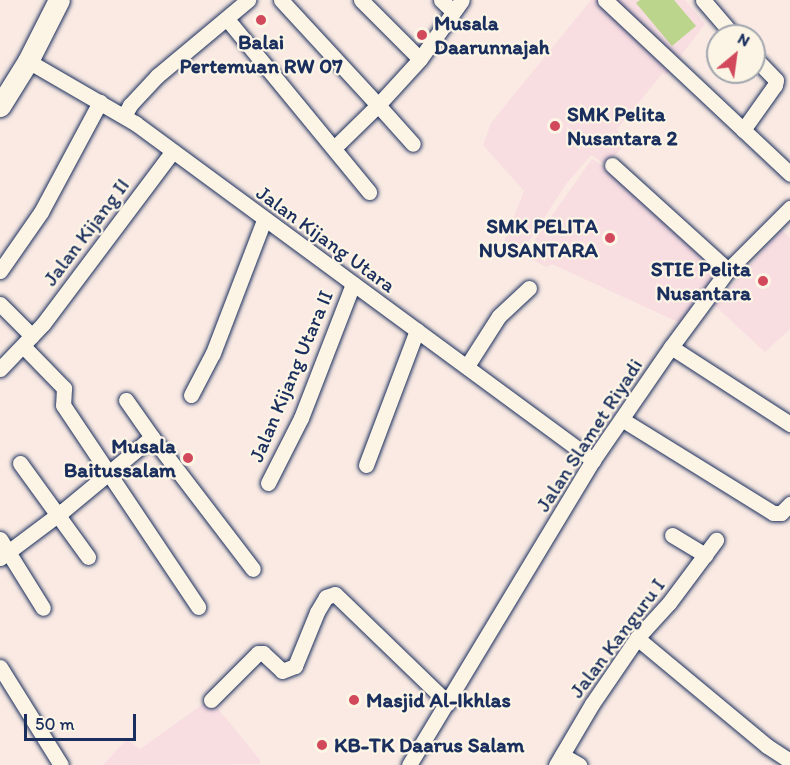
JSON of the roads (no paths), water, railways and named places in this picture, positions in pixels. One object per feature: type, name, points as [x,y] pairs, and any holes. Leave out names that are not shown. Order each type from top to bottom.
[{"type":"main road","points":[[0,105],[28,61],[59,0]]},
{"type":"street","points":[[124,116],[130,105],[157,76],[248,0]]},
{"type":"street","points":[[281,0],[413,144]]},
{"type":"street","points":[[361,0],[420,59]]},
{"type":"street","points":[[334,148],[420,59],[458,6],[441,0]]},
{"type":"street","points":[[605,0],[790,174]]},
{"type":"street","points":[[703,0],[724,24]]},
{"type":"street","points":[[227,19],[369,192]]},
{"type":"street","name":"Jalan Kijang Utara","points":[[28,61],[124,116],[593,460]]},
{"type":"street","points":[[743,130],[775,85],[776,80],[766,70]]},
{"type":"street","points":[[0,271],[41,212],[100,102]]},
{"type":"street","name":"Jalan Kijang II","points":[[0,369],[27,341],[173,151]]},
{"type":"street","points":[[612,165],[728,270]]},
{"type":"street","name":"Jalan Slamet Riyadi","points":[[409,765],[593,460],[623,420],[671,347],[728,270],[790,208]]},
{"type":"street","points":[[191,395],[213,353],[264,220]]},
{"type":"street","name":"Jalan Kijang Utara II","points":[[268,483],[301,418],[353,284]]},
{"type":"street","points":[[467,366],[499,316],[529,288]]},
{"type":"street","points":[[0,304],[64,388],[63,405],[198,607]]},
{"type":"street","points":[[366,465],[417,330]]},
{"type":"street","points":[[671,347],[790,424]]},
{"type":"street","points":[[126,400],[253,570]]},
{"type":"street","points":[[623,420],[773,513],[782,513],[790,504]]},
{"type":"street","points":[[43,608],[3,550],[59,514],[152,437]]},
{"type":"street","points":[[20,463],[88,556]]},
{"type":"street","points":[[672,536],[705,555]]},
{"type":"street","name":"Jalan Kanguru I","points":[[559,760],[592,704],[637,639],[669,603],[716,540]]},
{"type":"street","points":[[211,700],[258,653],[263,653],[282,671],[298,663],[317,612],[327,597],[335,594],[448,703]]},
{"type":"street","points":[[637,639],[767,746],[790,761]]},
{"type":"street","points":[[0,667],[61,765]]},
{"type":"street","points":[[559,760],[579,765]]},
{"type":"place","name":"Balai Pertemuan RW 07","points":[[261,20]]},
{"type":"place","name":"Musala Daarunnajah","points":[[422,35]]},
{"type":"place","name":"SMK Pelita Nusantara 2","points":[[555,126]]},
{"type":"place","name":"SMK PELITA NUSANTARA","points":[[610,238]]},
{"type":"place","name":"STIE Pelita Nusantara","points":[[763,281]]},
{"type":"place","name":"Musala Baitussalam","points":[[188,458]]},
{"type":"place","name":"Masjid Al-Ikhlas","points":[[354,700]]},
{"type":"place","name":"KB-TK Daarus Salam","points":[[322,745]]}]
